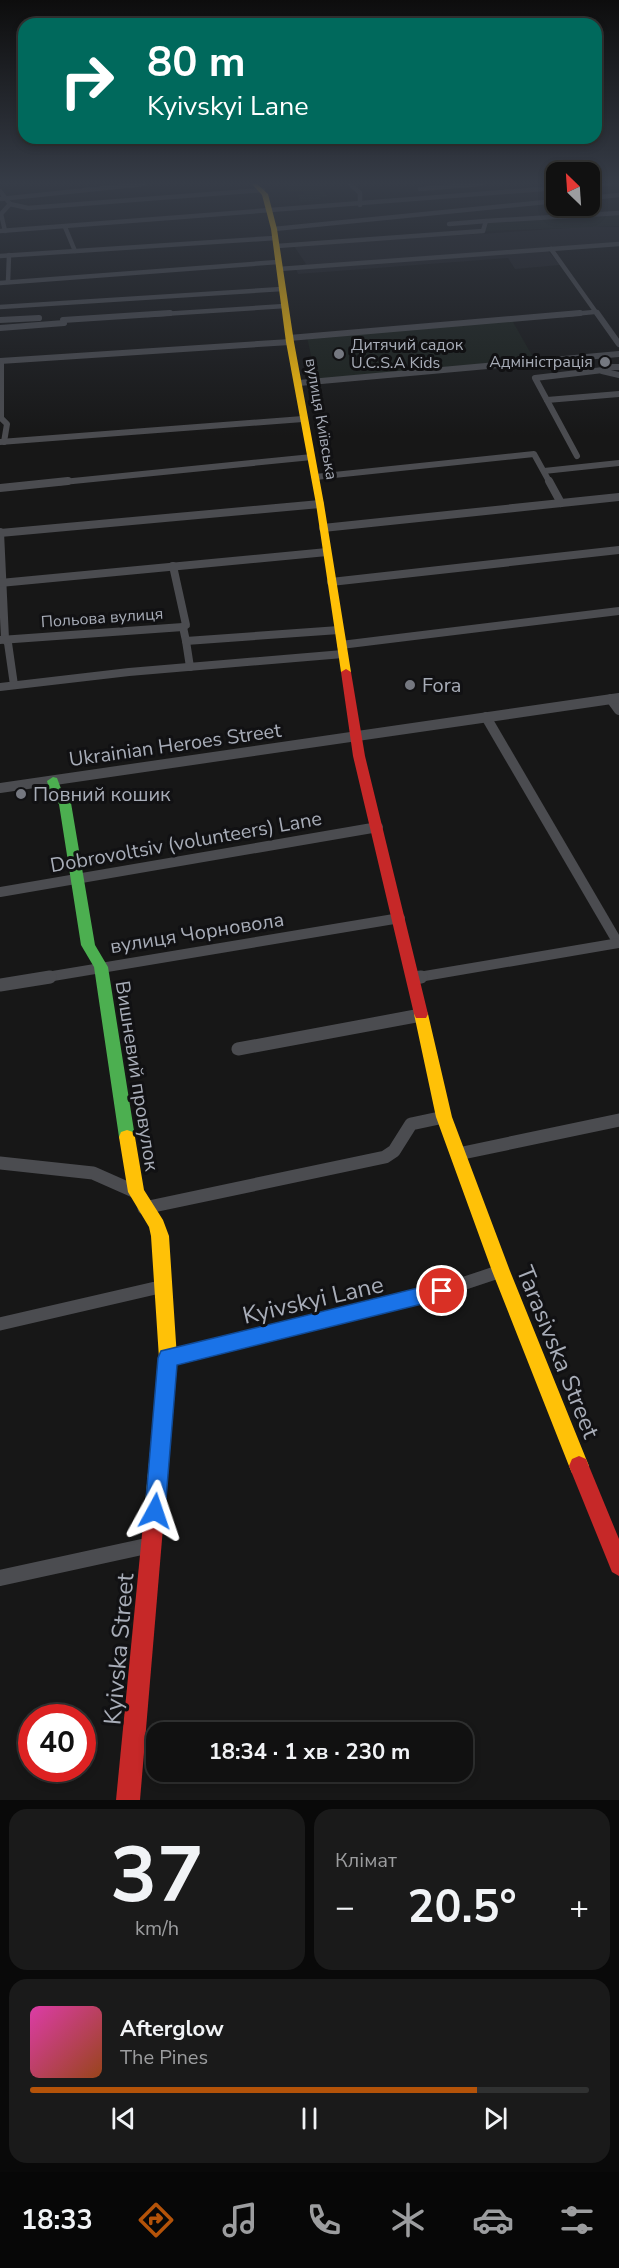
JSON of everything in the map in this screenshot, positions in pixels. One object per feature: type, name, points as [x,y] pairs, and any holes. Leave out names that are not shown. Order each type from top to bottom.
[{"type":"street","points":[[8,282],[9,268]]},
{"type":"street","points":[[0,283],[245,268]]},
{"type":"street","name":"вулиця Київська","points":[[279,268],[303,419],[320,504],[356,736],[378,827]]},
{"type":"street","points":[[565,268],[619,344]]},
{"type":"street","points":[[0,307],[282,289]]},
{"type":"street","points":[[62,303],[64,332]]},
{"type":"street","points":[[0,320],[63,320],[285,306]]},
{"type":"street","points":[[303,419],[2,442],[7,424],[1,418],[0,361],[290,340],[594,312]]},
{"type":"street","points":[[0,328],[63,320]]},
{"type":"street","points":[[299,383],[619,354]]},
{"type":"street","points":[[577,456],[535,379],[619,367]]},
{"type":"street","points":[[603,369],[606,374],[619,375]]},
{"type":"street","points":[[547,400],[619,394]]},
{"type":"street","points":[[315,477],[534,454],[561,503]]},
{"type":"street","points":[[0,488],[312,457]]},
{"type":"street","points":[[544,471],[619,463]]},
{"type":"street","points":[[323,528],[619,497]]},
{"type":"street","points":[[14,686],[8,643],[2,639],[0,533],[320,504]]},
{"type":"street","points":[[331,582],[619,550]]},
{"type":"street","points":[[1,583],[327,552]]},
{"type":"street","points":[[173,566],[186,625],[183,627]]},
{"type":"street","points":[[0,687],[342,650],[619,611]]},
{"type":"street","name":"Польова вулиця","points":[[2,639],[183,627],[186,641],[339,630]]},
{"type":"street","points":[[186,641],[190,666]]},
{"type":"street","points":[[615,698],[619,710]]},
{"type":"street","name":"Ukrainian Heroes Street","points":[[0,789],[615,698]]},
{"type":"street","points":[[413,978],[618,943],[486,717]]},
{"type":"street","name":"Вишневий провулок","points":[[53,781],[57,796],[65,803],[88,945],[101,967],[136,1192],[157,1226],[160,1236],[164,1286]]},
{"type":"street","name":"Dobrovoltsiv (volunteers) Lane","points":[[0,892],[378,827]]},
{"type":"street","name":"Tarasivska Street","points":[[378,827],[444,1117],[501,1271],[619,1565]]},
{"type":"street","name":"вулиця Чорновола","points":[[0,986],[101,967],[400,918]]},
{"type":"street","points":[[238,1049],[421,1015]]},
{"type":"street","points":[[144,1208],[385,1157],[394,1150],[411,1124],[444,1117]]},
{"type":"street","points":[[458,1154],[619,1120]]},
{"type":"street","points":[[0,1163],[93,1173],[136,1192]]},
{"type":"street","name":"Kyivskyi Lane","points":[[168,1358],[423,1297],[501,1271]]},
{"type":"street","points":[[0,1323],[164,1286]]},
{"type":"street","name":"Kyivska Street","points":[[128,1800],[168,1358],[164,1286]]},
{"type":"street","points":[[0,1578],[151,1545]]},
{"type":"shaded area","points":[[295,268],[377,268],[298,274]]},
{"type":"shaded area","points":[[512,320],[534,359],[316,379],[307,337]]},
{"type":"traffic: fast","points":[[53,781],[57,796],[65,803],[88,945],[101,967],[127,1137]]},
{"type":"traffic: slow","points":[[280,268],[346,672]]},
{"type":"traffic: slow","points":[[421,1014],[444,1117],[501,1271],[579,1466]]},
{"type":"traffic: slow","points":[[127,1137],[136,1192],[157,1225],[160,1236],[168,1358],[155,1504]]},
{"type":"traffic: jam","points":[[346,672],[359,756],[421,1014]]},
{"type":"traffic: jam","points":[[579,1466],[619,1565]]},
{"type":"traffic: jam","points":[[128,1800],[155,1504]]},
{"type":"place","name":"Дитячий садок U.C.S.A Kids","points":[[339,354]]},
{"type":"place","name":"Адміністрація","points":[[605,362]]},
{"type":"place","name":"Fora","points":[[410,685]]},
{"type":"place","name":"Повний кошик","points":[[21,794]]},
{"type":"route","points":[[155,1511],[168,1358],[442,1291]]}]
